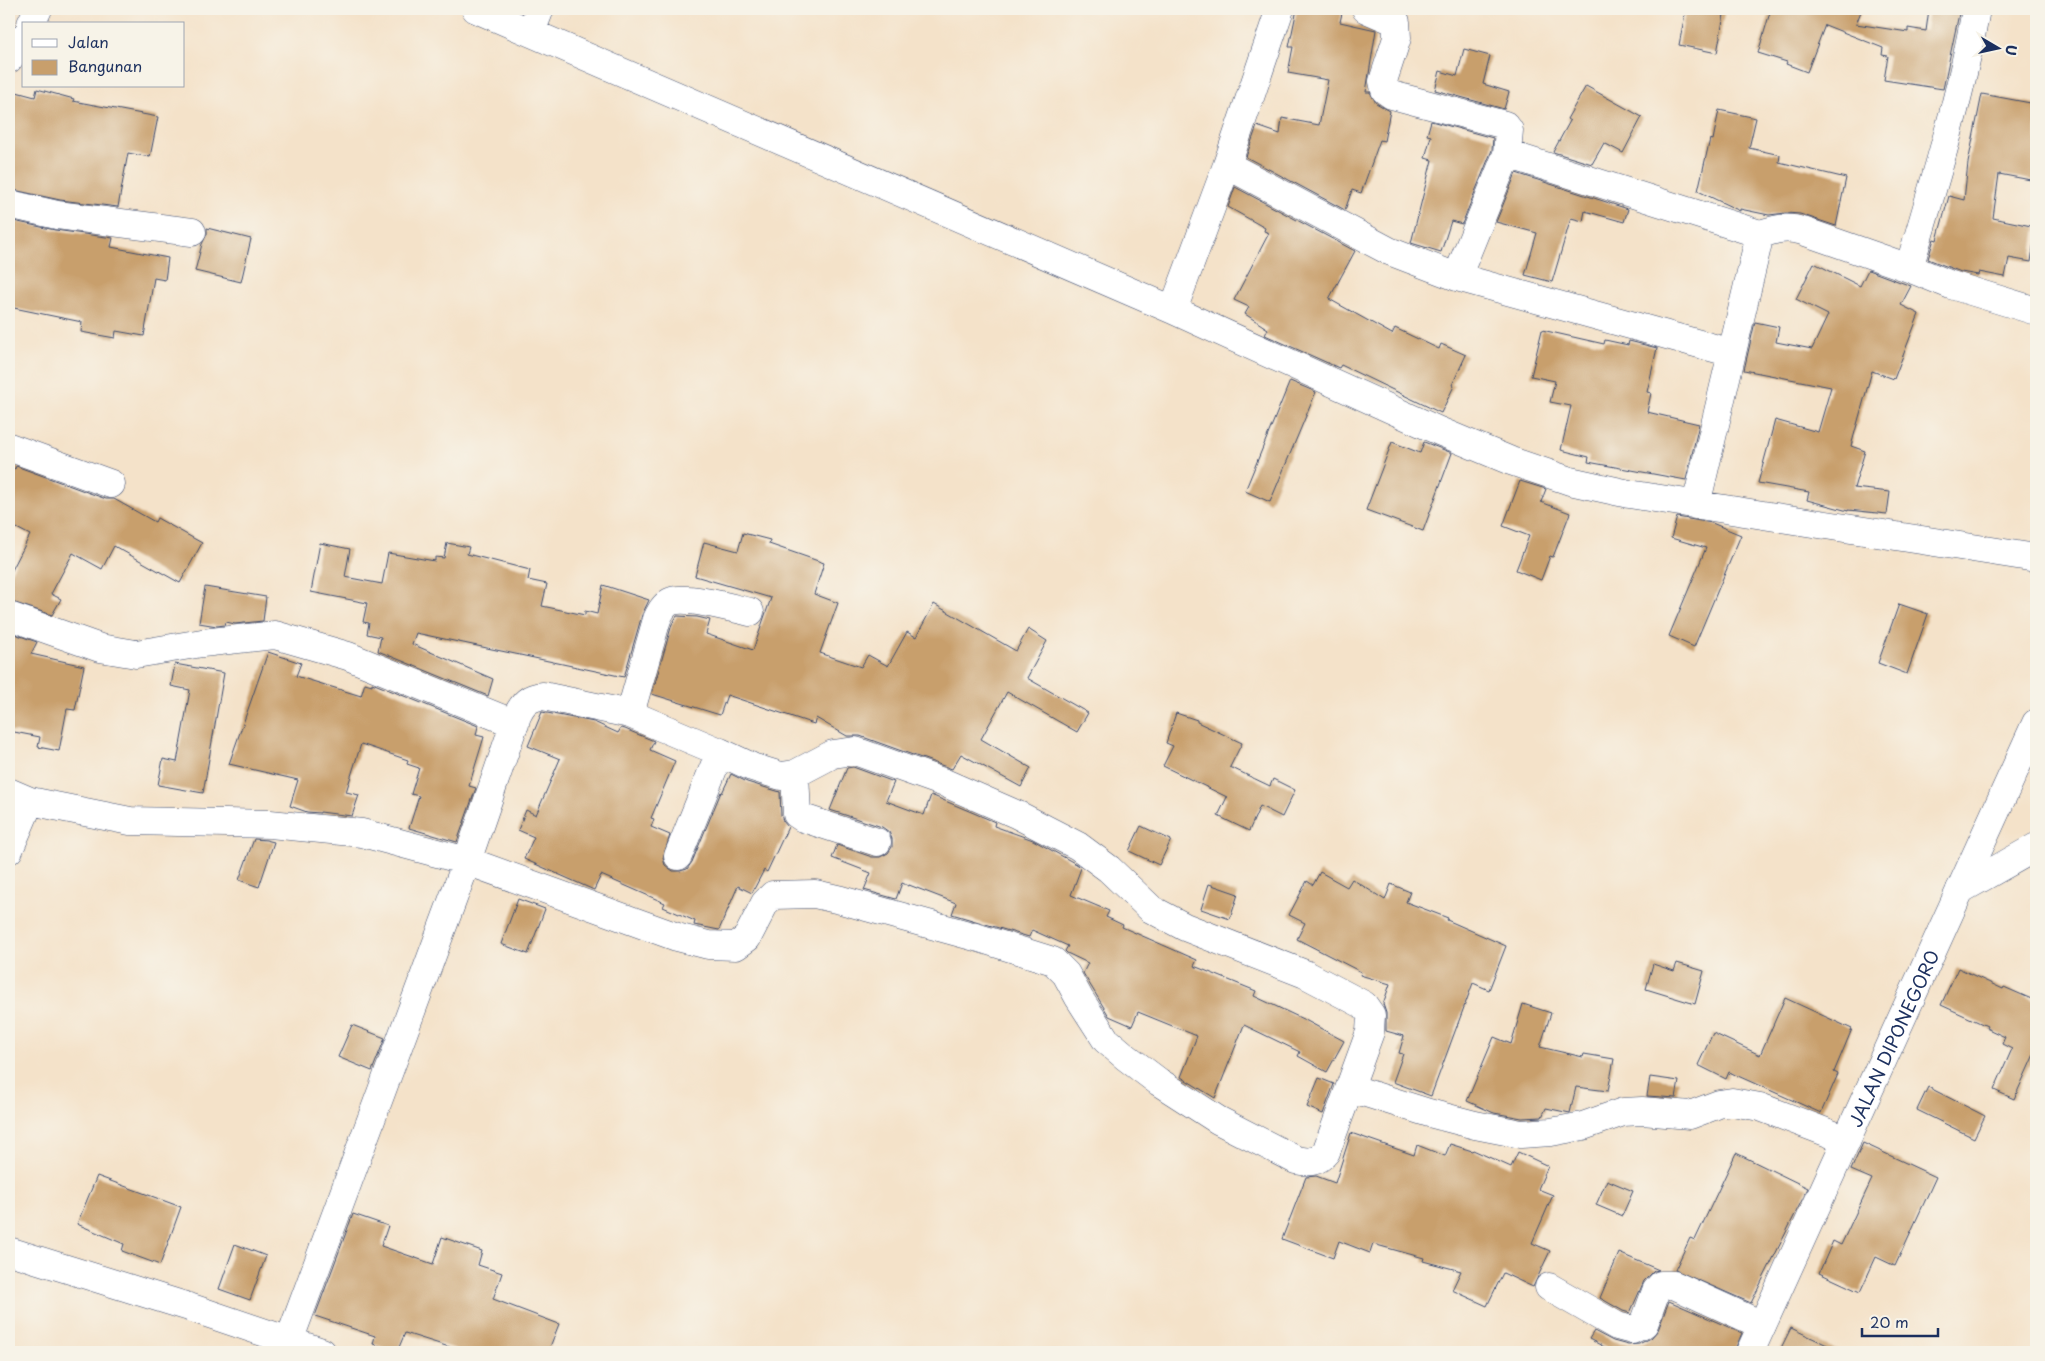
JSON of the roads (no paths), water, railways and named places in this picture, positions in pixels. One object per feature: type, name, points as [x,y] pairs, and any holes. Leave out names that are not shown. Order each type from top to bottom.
[{"type":"street","points":[[32,22],[38,9]]},
{"type":"street","points":[[476,9],[536,20],[1438,431],[1511,461],[1570,480],[1629,494],[2036,558]]},
{"type":"street","points":[[1173,310],[1227,165],[1280,9]]},
{"type":"street","points":[[1366,9],[1396,22],[1397,38],[1383,81],[1385,90],[1392,95],[1505,125],[1509,130],[1507,154],[1458,277]]},
{"type":"street","points":[[1909,268],[1944,147],[1971,38],[1976,9]]},
{"type":"street","points":[[9,59],[22,40]]},
{"type":"street","points":[[1507,154],[1760,234],[1782,228],[1793,228],[1909,268],[1951,286],[2036,311]]},
{"type":"street","points":[[1227,165],[1389,251],[1458,277],[1732,353]]},
{"type":"street","points":[[9,204],[56,216],[192,232]]},
{"type":"street","points":[[1696,505],[1760,234]]},
{"type":"street","points":[[9,448],[111,484]]},
{"type":"street","points":[[630,714],[657,619],[664,606],[672,601],[686,601],[750,612]]},
{"type":"street","points":[[9,616],[100,648],[136,654],[202,643],[275,635],[348,656],[516,724]]},
{"type":"street","points":[[9,850],[19,797],[130,821],[270,824],[362,833],[467,861],[677,938],[708,945],[736,946],[747,938],[765,903],[773,895],[815,894],[841,900],[979,938],[1052,962],[1066,974],[1078,998],[1106,1040],[1126,1057],[1159,1082],[1218,1120],[1302,1161],[1316,1160],[1326,1152],[1370,1032],[1372,1015],[1368,1009],[1353,999],[1305,974],[1185,927],[1151,909],[1109,868],[1078,846],[1018,815],[946,783],[855,751],[833,754],[796,774],[781,776],[752,767],[630,714],[552,697],[536,697],[526,702],[521,708],[467,861],[289,1341]]},
{"type":"street","name":"JALAN DIPONEGORO","points":[[1750,1352],[2036,723]]},
{"type":"street","points":[[678,856],[720,752]]},
{"type":"street","points":[[796,774],[797,814],[803,818],[877,842]]},
{"type":"street","points":[[1960,890],[2036,847]]},
{"type":"street","points":[[1350,1088],[1457,1120],[1520,1134],[1551,1132],[1582,1126],[1623,1112],[1642,1111],[1690,1115],[1719,1104],[1732,1102],[1760,1107],[1847,1140]]},
{"type":"street","points":[[9,1252],[189,1307],[322,1352]]},
{"type":"street","points":[[1549,1287],[1617,1326],[1632,1330],[1644,1324],[1656,1291],[1661,1285],[1674,1284],[1762,1326]]}]
